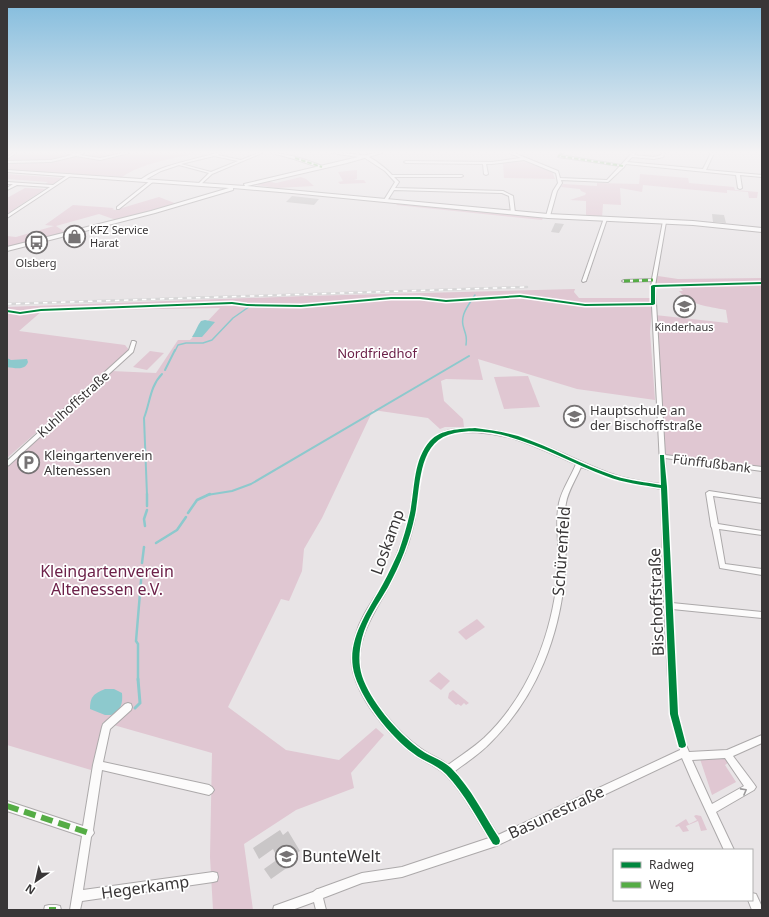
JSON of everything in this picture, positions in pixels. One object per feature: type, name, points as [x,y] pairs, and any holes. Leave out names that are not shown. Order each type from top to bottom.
[{"type":"main road","points":[[7,250],[153,212],[200,196]]},
{"type":"main road","points":[[341,196],[548,216],[710,224],[762,230]]},
{"type":"street","points":[[7,216],[38,196]]},
{"type":"street","points":[[118,208],[133,196]]},
{"type":"street","points":[[386,200],[389,196]]},
{"type":"street","points":[[511,196],[513,212]]},
{"type":"street","points":[[548,216],[554,196]]},
{"type":"street","points":[[584,281],[605,219]]},
{"type":"street","name":"Bischoffstraße","points":[[664,222],[653,280],[674,714],[685,754],[729,849]]},
{"type":"street","points":[[624,281],[653,280]]},
{"type":"street","name":"Kuhlhoffstraße","points":[[7,464],[131,352],[134,342]]},
{"type":"street","name":"Loskamp","points":[[496,841],[472,803],[448,771],[416,751],[387,723],[363,686],[356,666],[360,632],[389,578],[410,523],[423,453],[433,440],[446,432],[468,429],[492,432],[519,439],[617,478],[664,487]]},
{"type":"street","name":"Fünffußbank","points":[[662,456],[762,469]]},
{"type":"street","name":"Schürenfeld","points":[[448,771],[489,739],[510,716],[535,676],[543,656],[555,615],[560,586],[562,572],[562,504],[580,463]]},
{"type":"street","points":[[762,501],[709,493],[722,566],[762,572]]},
{"type":"street","points":[[714,526],[762,533]]},
{"type":"street","points":[[668,606],[762,616]]},
{"type":"street","points":[[75,910],[98,765],[106,727],[128,707]]},
{"type":"street","name":"Basunestraße","points":[[317,894],[362,878],[402,872],[496,841],[685,754],[727,754],[762,739]]},
{"type":"street","points":[[710,810],[751,787],[727,754]]},
{"type":"street","points":[[98,765],[209,790]]},
{"type":"street","points":[[7,806],[88,833]]},
{"type":"street","name":"Hegerkamp","points":[[77,896],[214,877]]},
{"type":"street","points":[[278,910],[317,894],[321,910]]},
{"type":"street","points":[[753,900],[758,910]]},
{"type":"street","points":[[49,910],[56,910]]},
{"type":"green space","points":[[11,196],[35,196],[7,214],[7,198]]},
{"type":"green space","points":[[583,196],[620,196],[621,205],[603,204],[602,218],[586,217],[586,201],[570,200]]},
{"type":"green space","points":[[749,196],[757,196],[757,198],[749,198]]},
{"type":"green space","points":[[159,197],[177,204],[116,220],[99,214],[56,226],[65,232],[7,248],[7,236],[16,237],[54,226],[45,225],[73,205],[114,208],[112,209],[115,210]]},
{"type":"green space","points":[[398,203],[543,218],[542,220],[396,205]]},
{"type":"green space","points":[[658,276],[678,279],[762,278],[762,468],[664,456],[655,315],[728,323],[726,310],[700,305],[689,300],[679,291],[683,291],[678,285],[653,286]]},
{"type":"green space","points":[[575,289],[574,292],[579,298],[653,298],[650,332],[655,400],[577,389],[478,359],[483,380],[446,379],[441,381],[444,401],[463,419],[464,427],[445,427],[440,429],[428,418],[373,410],[322,518],[304,549],[302,571],[289,601],[281,599],[228,707],[286,750],[339,760],[376,728],[384,735],[351,773],[354,788],[296,810],[244,844],[253,910],[213,910],[210,857],[212,753],[103,722],[91,770],[7,745],[7,464],[111,371],[156,373],[178,340],[190,340],[220,308],[42,311],[19,331],[125,345],[130,351],[7,458],[7,307],[306,296]]},
{"type":"green space","points":[[150,351],[164,353],[147,370],[133,367]]},
{"type":"green space","points":[[528,376],[540,407],[504,409],[494,377]]},
{"type":"green space","points":[[477,619],[485,627],[466,640],[458,632]]},
{"type":"green space","points":[[439,672],[450,681],[441,690],[429,681]]},
{"type":"green space","points":[[453,690],[469,703],[466,705],[464,703],[461,706],[458,704],[456,705],[448,698],[449,693]]},
{"type":"green space","points":[[726,757],[729,762],[725,765],[736,782],[712,795],[700,759]]},
{"type":"green space","points":[[694,816],[701,816],[707,830],[701,831],[698,821],[686,826],[689,831],[683,832],[679,826],[675,826],[686,819],[689,824],[697,820]]},
{"type":"water","points":[[205,320],[215,322],[202,337],[192,337],[201,321]]},
{"type":"water","points":[[7,358],[11,360],[27,359],[28,362],[25,367],[22,368],[7,367]]},
{"type":"water","points":[[105,689],[114,689],[122,693],[121,706],[111,715],[105,715],[90,709],[93,696]]},
{"type":"building","points":[[292,196],[319,199],[314,205],[286,202]]},
{"type":"building","points":[[712,214],[724,215],[726,223],[713,222]]},
{"type":"building","points":[[555,223],[564,224],[559,233],[551,232]]},
{"type":"building","name":"BunteWelt","points":[[280,830],[283,835],[288,831],[300,851],[295,854],[298,860],[271,879],[264,869],[278,859],[273,849],[259,859],[253,848]]},
{"type":"waterway","points":[[472,299],[475,295]]},
{"type":"waterway","points":[[466,345],[463,318],[471,301]]},
{"type":"waterway","points":[[175,351],[178,345],[186,343],[203,343],[212,340],[233,318],[253,304]]},
{"type":"waterway","points":[[165,370],[175,350]]},
{"type":"waterway","points":[[208,495],[232,491],[251,484],[469,356]]},
{"type":"waterway","points":[[147,495],[144,418],[155,384],[162,374]]},
{"type":"waterway","points":[[147,495],[147,506]]},
{"type":"waterway","points":[[188,513],[197,500],[208,495]]},
{"type":"waterway","points":[[145,526],[144,519],[147,510]]},
{"type":"waterway","points":[[156,543],[177,530],[186,517]]},
{"type":"waterway","points":[[142,563],[144,547]]},
{"type":"waterway","points":[[138,679],[138,644],[136,641],[142,569]]},
{"type":"waterway","points":[[135,708],[140,703],[138,679]]},
{"type":"railway","points":[[7,304],[527,287]]},
{"type":"marked path","points":[[624,281],[653,280]]},
{"type":"marked path","points":[[7,806],[89,833]]},
{"type":"marked path","points":[[49,910],[56,910]]},
{"type":"cycle path","points":[[7,311],[20,313],[41,310],[232,303],[247,305],[301,306],[391,298],[420,298],[446,301],[520,296],[585,305],[653,304],[653,286],[762,283]]},
{"type":"cycle path","points":[[496,841],[469,797],[450,773],[407,744],[388,724],[363,688],[358,676],[356,665],[357,645],[360,633],[369,612],[389,579],[406,538],[413,512],[418,474],[426,451],[432,441],[442,435],[455,431],[475,430],[495,432],[534,444],[615,477],[664,487]]},
{"type":"cycle path","points":[[662,456],[674,714],[682,745]]},
{"type":"place","name":"KFZ Service Harat","points":[[74,236]]},
{"type":"place","name":"Olsberg","points":[[36,243]]},
{"type":"place","name":"Kinderhaus","points":[[684,307]]},
{"type":"place","name":"Hauptschule an der Bischoffstraße","points":[[574,417]]},
{"type":"place","name":"Kleingartenverein Altenessen","points":[[29,462]]},
{"type":"place","name":"BunteWelt","points":[[286,856]]},
{"type":"park label","name":"Nordfriedhof","points":[[377,353]]},
{"type":"park label","name":"Kleingartenverein Altenessen e.V.","points":[[107,580]]}]
